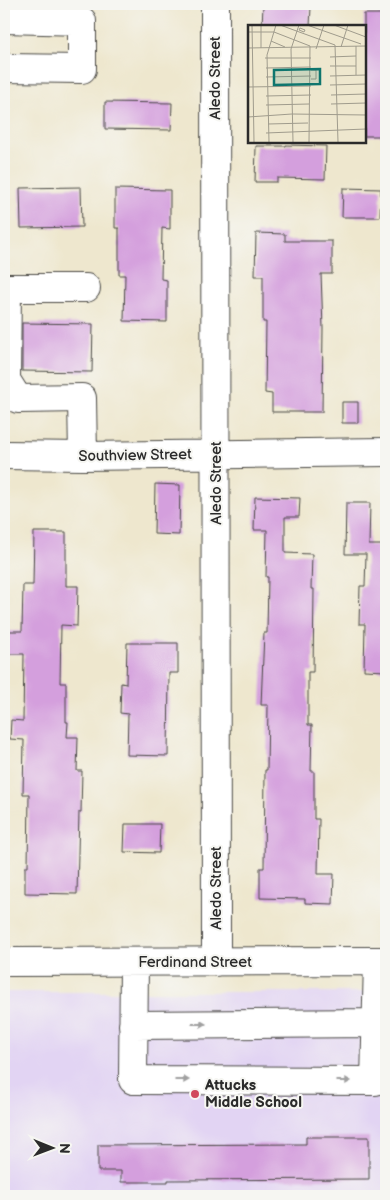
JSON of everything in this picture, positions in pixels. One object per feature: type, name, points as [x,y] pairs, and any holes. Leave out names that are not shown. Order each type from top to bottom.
[{"type":"street","name":"Aledo Street","points":[[215,4],[216,962]]},
{"type":"street","points":[[4,19],[82,21],[82,69],[4,68]]},
{"type":"street","points":[[83,456],[82,398],[18,399],[5,380],[6,288],[86,288]]},
{"type":"street","name":"Southview Street","points":[[4,455],[83,456],[386,452]]},
{"type":"street","points":[[134,962],[133,1080],[375,1081],[376,1023],[382,961]]},
{"type":"street","name":"Ferdinand Street","points":[[4,962],[382,961]]},
{"type":"street","points":[[133,1025],[376,1023]]},
{"type":"shaded area","name":"Attucks Middle School","points":[[4,992],[386,992],[386,1196],[4,1196]]},
{"type":"building","points":[[263,6],[311,7],[310,25],[262,25]]},
{"type":"building","points":[[364,14],[386,14],[386,136],[365,136]]},
{"type":"building","points":[[105,102],[172,103],[171,130],[105,129]]},
{"type":"building","points":[[256,146],[326,146],[325,179],[277,178],[277,182],[255,182]]},
{"type":"building","points":[[81,187],[82,227],[21,228],[20,188]]},
{"type":"building","points":[[343,188],[381,189],[380,217],[342,217]]},
{"type":"building","points":[[115,189],[170,190],[170,229],[162,228],[161,279],[167,280],[167,322],[124,321],[125,275],[119,275],[119,228],[115,228]]},
{"type":"building","points":[[256,233],[285,234],[285,241],[332,241],[332,274],[321,274],[323,328],[322,412],[272,412],[272,394],[265,393],[266,322],[263,322],[263,276],[255,276]]},
{"type":"building","points":[[22,323],[93,324],[92,372],[22,371]]},
{"type":"building","points":[[342,402],[358,402],[358,423],[342,423]]},
{"type":"building","points":[[155,484],[180,485],[179,535],[154,534]]},
{"type":"building","points":[[255,497],[300,498],[299,517],[285,517],[285,553],[312,554],[311,589],[314,589],[313,672],[308,672],[308,725],[312,725],[311,771],[314,771],[314,819],[319,819],[318,874],[334,874],[333,904],[305,903],[305,899],[260,898],[260,868],[264,868],[268,705],[261,705],[264,633],[267,633],[268,577],[266,577],[267,530],[254,530]]},
{"type":"building","points":[[346,503],[370,503],[369,545],[382,545],[382,586],[386,587],[386,671],[364,670],[365,624],[359,624],[360,586],[365,586],[366,554],[345,554]]},
{"type":"building","points":[[34,532],[66,532],[66,586],[78,586],[77,626],[61,625],[60,683],[66,683],[67,737],[78,737],[77,771],[82,771],[77,894],[25,893],[25,867],[28,867],[29,794],[23,794],[24,740],[10,739],[11,720],[23,721],[24,654],[4,654],[4,631],[22,631],[23,585],[33,585]]},
{"type":"building","points":[[127,643],[178,643],[178,673],[169,673],[168,756],[127,755],[128,714],[120,713],[121,683],[126,684]]},
{"type":"building","points":[[125,824],[160,824],[159,853],[124,852]]},
{"type":"building","points":[[306,1137],[369,1137],[369,1179],[121,1182],[121,1171],[98,1171],[98,1145],[306,1144]]},
{"type":"place","name":"Attucks Middle School","points":[[195,1094]]}]
